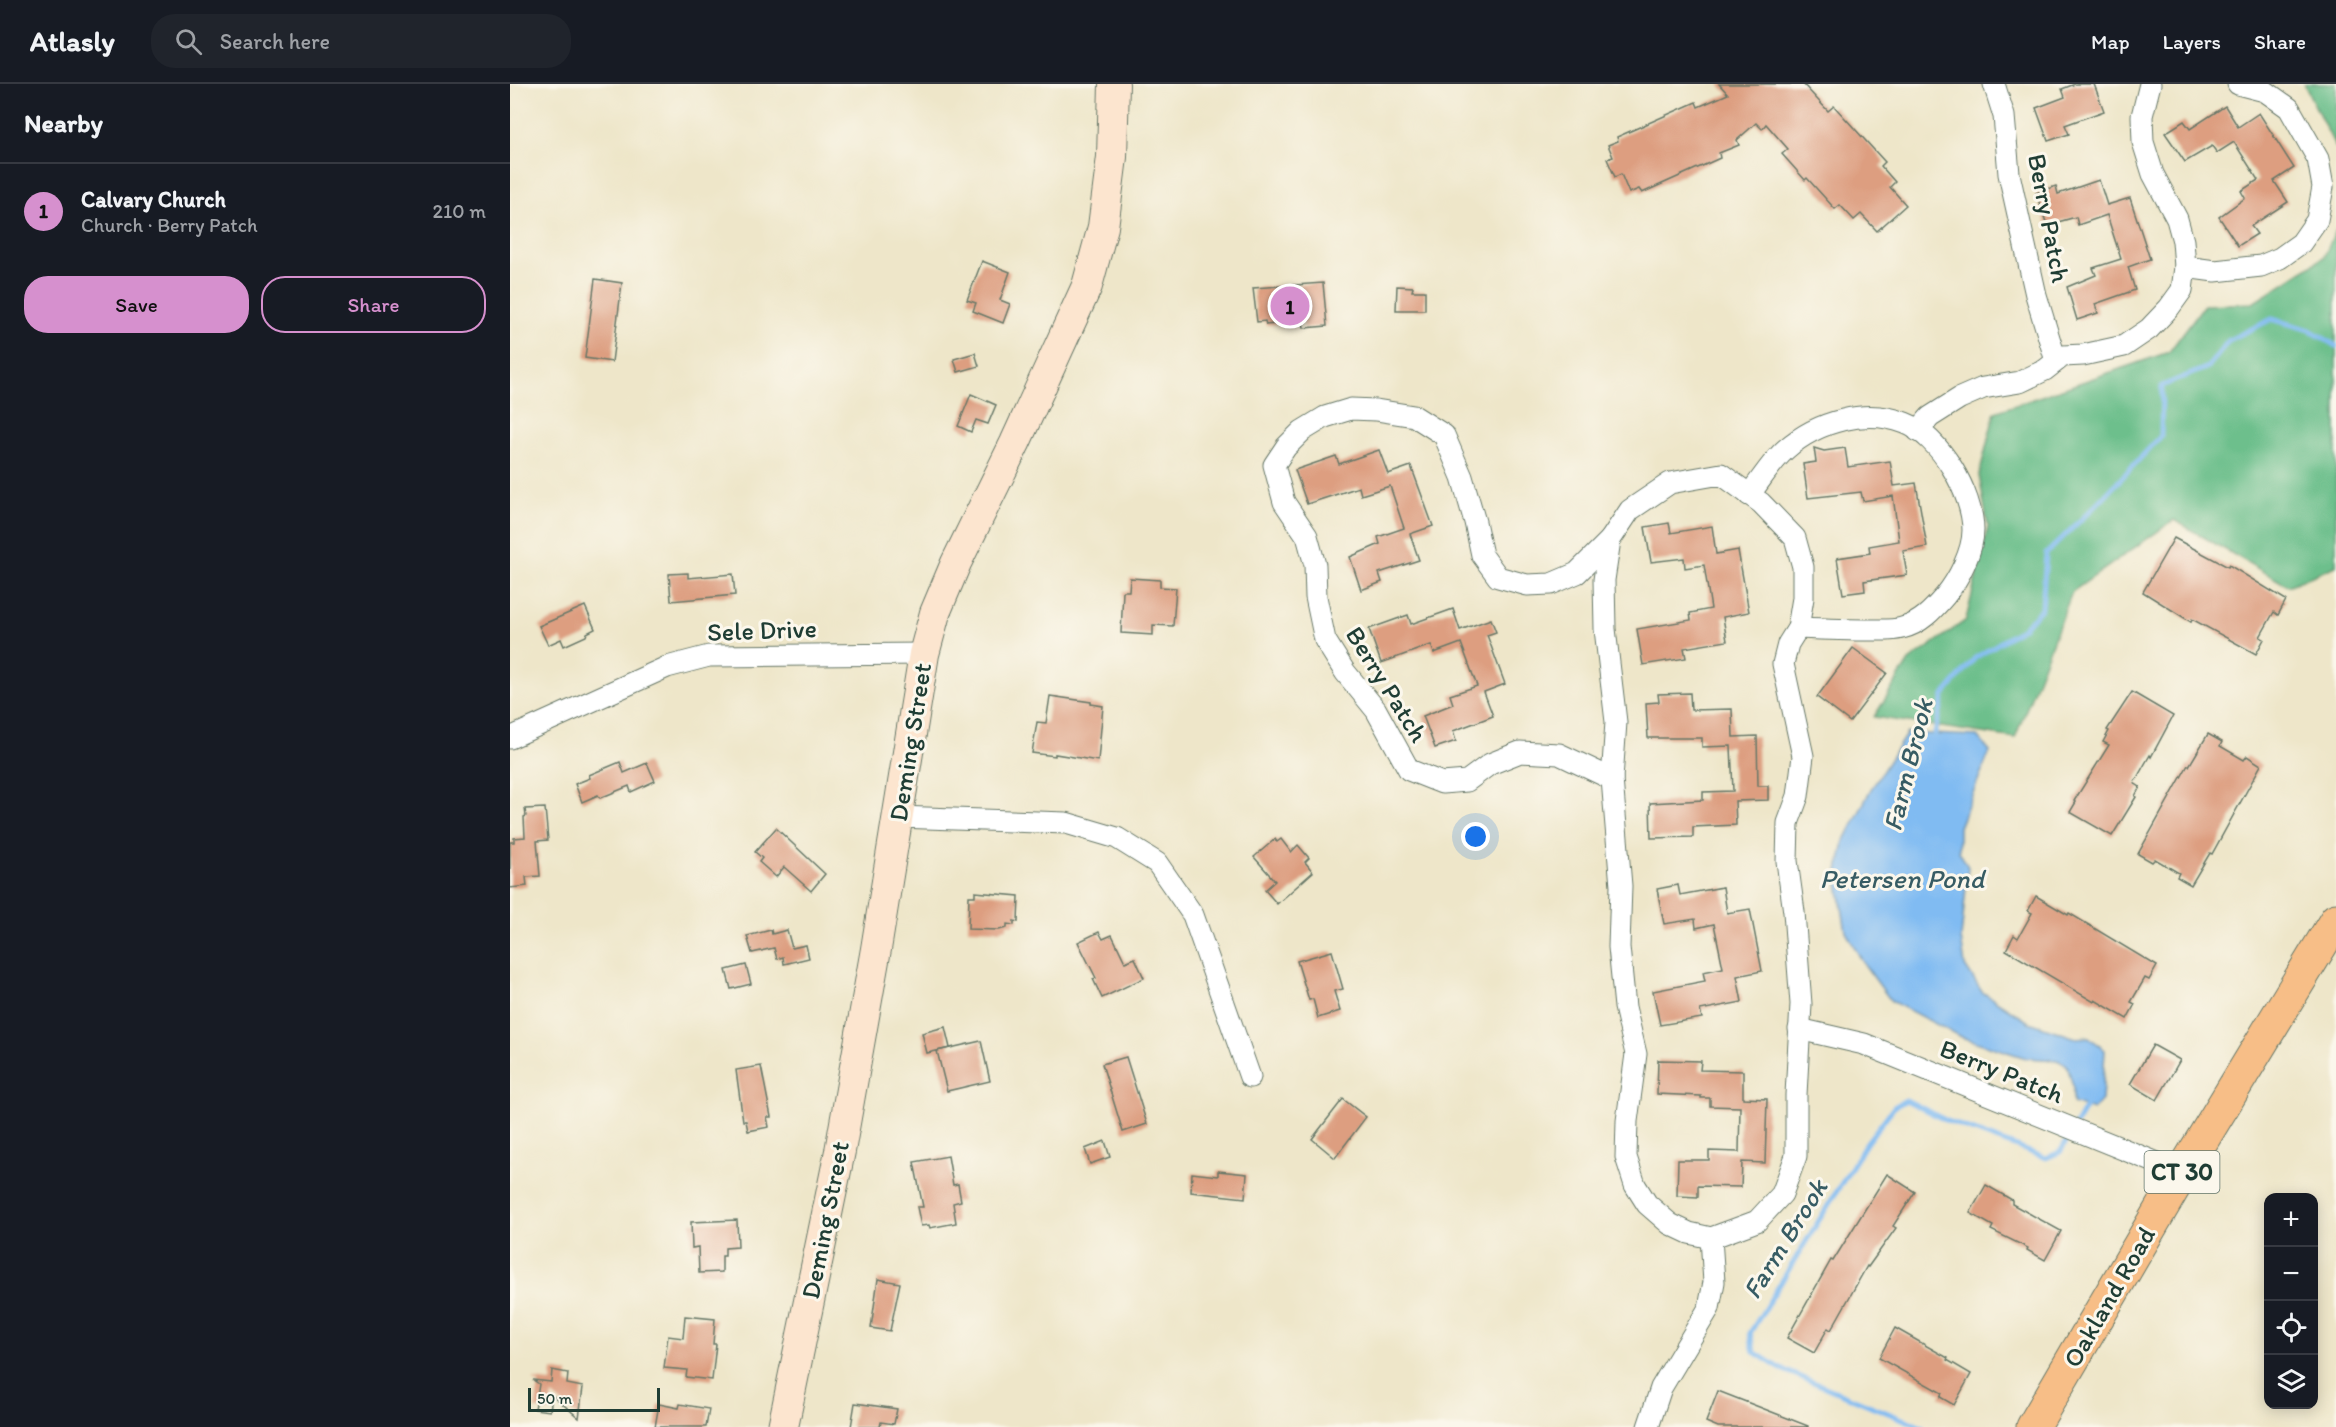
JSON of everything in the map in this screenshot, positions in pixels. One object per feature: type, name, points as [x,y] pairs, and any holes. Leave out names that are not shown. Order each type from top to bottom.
[{"type":"main road","name":"Oakland Road","points":[[2033,1427],[2182,1173],[2336,920]]},
{"type":"street","name":"Deming Street","points":[[783,1427],[840,1151],[924,654],[935,614],[956,562],[1015,443],[1086,286],[1103,227],[1112,157],[1114,84]]},
{"type":"street","name":"Berry Patch","points":[[1994,84],[2004,116],[2009,174],[2023,237],[2036,295],[2056,361]]},
{"type":"street","points":[[1918,431],[1930,417],[1960,398],[1983,388],[2020,382],[2045,370],[2063,356],[2083,355],[2124,346],[2149,329],[2182,290],[2185,267],[2183,241],[2177,219],[2153,174],[2143,142],[2142,116],[2150,84]]},
{"type":"street","points":[[2185,267],[2215,271],[2261,266],[2280,258],[2301,243],[2317,220],[2324,187],[2318,159],[2289,108],[2265,91],[2238,84]]},
{"type":"street","name":"Berry Patch","points":[[1610,540],[1604,580],[1605,629],[1616,722],[1612,779],[1621,886],[1619,947],[1625,1007],[1636,1054],[1627,1121],[1626,1157],[1635,1185],[1647,1204],[1670,1224],[1689,1233],[1711,1238],[1757,1221],[1782,1194],[1796,1156],[1796,1095],[1801,1004],[1794,912],[1786,861],[1788,823],[1798,796],[1803,756],[1782,664],[1788,644],[1797,628],[1803,598],[1803,567],[1795,538],[1761,503],[1721,474],[1670,483],[1630,510],[1610,540],[1577,573],[1551,584],[1527,585],[1498,577],[1482,555],[1462,477],[1444,435],[1414,416],[1376,410],[1350,410],[1325,417],[1302,431],[1286,447],[1274,465],[1284,502],[1307,536],[1315,565],[1316,597],[1325,640],[1345,672],[1376,710],[1409,770],[1442,783],[1467,781],[1490,764],[1520,752],[1559,754],[1612,779]]},
{"type":"street","points":[[1749,495],[1785,449],[1812,431],[1848,418],[1878,417],[1906,424],[1932,441],[1954,470],[1966,499],[1973,530],[1965,562],[1954,585],[1923,619],[1902,628],[1797,628]]},
{"type":"street","name":"Sele Drive","points":[[510,738],[667,667],[709,656],[924,654]]},
{"type":"street","points":[[898,817],[1066,823],[1118,838],[1157,863],[1193,915],[1250,1077]]},
{"type":"street","name":"Berry Patch","points":[[1799,1029],[1864,1044],[2182,1173]]},
{"type":"street","points":[[1648,1427],[1661,1388],[1709,1308],[1714,1282],[1711,1238]]},
{"type":"green space","points":[[2304,84],[2336,84],[2336,148]]},
{"type":"green space","points":[[2336,230],[2336,566],[2288,586],[2174,520],[2072,592],[2015,738],[1874,717],[1909,661],[1966,620],[1988,527],[1979,475],[1995,412],[2169,352],[2204,305],[2253,303],[2324,257]]},
{"type":"water","name":"Petersen Pond","points":[[1907,733],[1977,736],[1990,751],[1959,827],[1959,851],[1968,867],[1961,938],[1965,966],[1982,992],[2029,1022],[2076,1038],[2089,1037],[2105,1050],[2102,1100],[2093,1110],[2073,1103],[2073,1086],[2067,1065],[2057,1060],[2026,1058],[1961,1037],[1891,1001],[1864,964],[1846,932],[1837,876],[1844,842],[1871,789]]},
{"type":"building","points":[[1719,84],[1803,84],[1828,111],[1834,106],[1885,162],[1881,166],[1895,182],[1890,187],[1906,205],[1877,231],[1861,214],[1854,220],[1840,205],[1835,209],[1807,178],[1805,180],[1782,154],[1788,149],[1766,124],[1762,129],[1756,123],[1737,140],[1739,145],[1719,153],[1720,158],[1642,193],[1639,189],[1629,193],[1621,174],[1615,177],[1607,159],[1613,157],[1608,145],[1618,141],[1617,137],[1696,102],[1698,107],[1728,94]]},
{"type":"building","points":[[2075,84],[2094,84],[2104,111],[2065,125],[2069,134],[2048,141],[2036,108],[2065,97],[2062,89]]},
{"type":"building","points":[[2225,106],[2238,127],[2259,113],[2294,168],[2274,181],[2288,202],[2251,226],[2257,234],[2238,246],[2219,217],[2245,198],[2241,191],[2258,180],[2234,142],[2217,153],[2212,146],[2185,162],[2165,133],[2184,121],[2190,129]]},
{"type":"building","points":[[2099,180],[2107,205],[2130,198],[2150,259],[2128,267],[2135,290],[2095,304],[2098,313],[2077,320],[2067,287],[2096,275],[2093,268],[2121,259],[2107,215],[2078,225],[2076,217],[2047,225],[2036,193],[2056,186],[2058,194]]},
{"type":"building","points":[[982,261],[1010,272],[1000,300],[1010,304],[1003,323],[973,311],[976,303],[967,300]]},
{"type":"building","points":[[595,279],[622,283],[612,362],[585,358]]},
{"type":"building","points":[[1323,283],[1327,326],[1304,328],[1303,321],[1266,325],[1265,321],[1257,322],[1253,288]]},
{"type":"building","points":[[1397,286],[1413,287],[1412,291],[1425,291],[1425,310],[1396,310]]},
{"type":"building","points":[[975,353],[979,366],[958,372],[954,359]]},
{"type":"building","points":[[971,394],[996,405],[988,424],[976,420],[971,432],[958,426]]},
{"type":"building","points":[[1814,448],[1824,451],[1845,448],[1848,467],[1890,461],[1894,486],[1916,483],[1927,547],[1903,551],[1907,575],[1864,581],[1865,591],[1843,594],[1837,558],[1870,553],[1869,546],[1899,541],[1893,496],[1863,501],[1861,492],[1808,498],[1803,464],[1816,462]]},
{"type":"building","points":[[1379,450],[1388,474],[1411,466],[1433,526],[1410,534],[1419,560],[1379,573],[1382,582],[1361,590],[1350,557],[1380,544],[1378,537],[1404,528],[1390,486],[1361,495],[1359,487],[1307,504],[1295,470],[1336,456],[1339,464]]},
{"type":"building","points":[[1669,523],[1671,533],[1712,526],[1716,554],[1738,550],[1749,612],[1723,617],[1727,641],[1684,648],[1686,658],[1643,665],[1637,629],[1691,620],[1690,613],[1711,609],[1704,565],[1685,568],[1684,558],[1651,562],[1645,527]]},
{"type":"building","points":[[2174,538],[2228,567],[2229,565],[2286,600],[2278,615],[2274,612],[2260,637],[2264,639],[2256,654],[2192,619],[2191,622],[2143,592]]},
{"type":"building","points":[[688,573],[688,578],[733,574],[735,595],[671,601],[669,574]]},
{"type":"building","points":[[1130,578],[1160,580],[1160,587],[1176,588],[1173,626],[1153,625],[1153,635],[1121,633],[1123,591],[1129,591]]},
{"type":"building","points":[[585,606],[595,629],[586,636],[564,646],[561,639],[548,645],[539,626]]},
{"type":"building","points":[[1453,609],[1460,630],[1491,619],[1496,632],[1487,635],[1505,684],[1484,692],[1493,716],[1453,731],[1456,741],[1435,748],[1423,716],[1453,704],[1450,695],[1477,686],[1461,643],[1434,653],[1431,645],[1381,663],[1369,629],[1408,615],[1411,624]]},
{"type":"building","points":[[1853,648],[1887,673],[1850,722],[1817,697]]},
{"type":"building","points":[[2132,692],[2173,716],[2134,783],[2140,787],[2136,797],[2112,836],[2070,812],[2076,802],[2074,801],[2109,745],[2103,742],[2109,731],[2107,730]]},
{"type":"building","points":[[1690,693],[1691,710],[1732,709],[1733,737],[1757,736],[1758,786],[1768,786],[1768,800],[1735,801],[1736,825],[1693,827],[1693,837],[1651,838],[1650,803],[1703,800],[1703,792],[1733,791],[1731,746],[1702,747],[1702,738],[1648,738],[1646,703],[1659,702],[1658,694]]},
{"type":"building","points":[[1050,696],[1103,706],[1098,761],[1032,753],[1037,722],[1046,723]]},
{"type":"building","points":[[2208,734],[2222,742],[2220,746],[2244,760],[2247,756],[2261,765],[2212,854],[2210,853],[2191,885],[2177,877],[2179,873],[2155,859],[2152,862],[2138,854]]},
{"type":"building","points":[[620,762],[624,773],[647,763],[655,781],[631,792],[629,786],[600,798],[598,795],[582,802],[575,784],[590,778],[589,775]]},
{"type":"building","points":[[545,808],[548,840],[537,841],[540,876],[526,877],[527,886],[510,888],[510,842],[514,842],[514,838],[525,837],[525,809]]},
{"type":"building","points":[[776,828],[825,874],[811,891],[784,867],[776,877],[759,862],[762,858],[755,852]]},
{"type":"building","points":[[1275,839],[1277,842],[1281,839],[1291,852],[1298,845],[1309,858],[1305,862],[1313,872],[1277,904],[1265,890],[1275,881],[1254,857]]},
{"type":"building","points":[[1678,885],[1680,895],[1723,887],[1727,913],[1750,909],[1762,971],[1737,976],[1742,1002],[1700,1010],[1702,1018],[1660,1025],[1653,991],[1705,981],[1703,972],[1723,968],[1714,924],[1696,928],[1695,919],[1664,924],[1657,889]]},
{"type":"building","points":[[975,892],[1019,896],[1018,922],[1014,921],[1014,925],[1007,924],[1007,928],[999,930],[968,929],[969,896],[975,896]]},
{"type":"building","points":[[2036,896],[2068,915],[2069,913],[2157,966],[2149,980],[2145,978],[2131,1002],[2135,1004],[2127,1019],[2006,950],[2014,935],[2018,938],[2032,913],[2028,911]]},
{"type":"building","points":[[771,930],[772,934],[787,930],[792,948],[806,945],[809,958],[784,964],[783,957],[777,959],[774,948],[752,953],[747,936]]},
{"type":"building","points":[[1099,932],[1103,939],[1112,935],[1125,962],[1135,958],[1144,978],[1102,998],[1093,979],[1096,978],[1078,942]]},
{"type":"building","points":[[1332,951],[1343,989],[1334,991],[1340,1011],[1318,1018],[1313,999],[1309,1000],[1297,961]]},
{"type":"building","points":[[746,965],[751,984],[731,989],[726,970]]},
{"type":"building","points":[[945,1027],[950,1048],[927,1053],[922,1033]]},
{"type":"building","points":[[981,1041],[990,1081],[947,1091],[937,1051]]},
{"type":"building","points":[[2153,1045],[2180,1060],[2157,1100],[2130,1084]]},
{"type":"building","points":[[1126,1057],[1147,1124],[1123,1132],[1102,1064]]},
{"type":"building","points":[[1658,1060],[1701,1061],[1700,1070],[1743,1071],[1743,1098],[1767,1099],[1765,1163],[1742,1162],[1741,1187],[1698,1186],[1698,1197],[1677,1196],[1678,1160],[1709,1160],[1709,1151],[1739,1152],[1740,1107],[1710,1106],[1710,1098],[1701,1098],[1701,1096],[1657,1094]]},
{"type":"building","points":[[761,1066],[771,1117],[767,1117],[769,1127],[748,1131],[746,1121],[743,1121],[736,1070]]},
{"type":"building","points":[[1343,1099],[1366,1117],[1335,1158],[1312,1139]]},
{"type":"building","points":[[1105,1141],[1110,1157],[1090,1164],[1085,1149]]},
{"type":"building","points":[[948,1156],[953,1185],[958,1184],[961,1201],[953,1203],[956,1223],[930,1228],[929,1225],[921,1226],[917,1207],[923,1207],[914,1162]]},
{"type":"building","points":[[1218,1171],[1247,1174],[1245,1198],[1191,1192],[1192,1173],[1218,1176]]},
{"type":"building","points":[[1887,1174],[1915,1192],[1893,1226],[1896,1228],[1867,1266],[1831,1330],[1828,1328],[1814,1353],[1787,1338],[1831,1260],[1833,1261]]},
{"type":"building","points":[[1986,1185],[2012,1200],[2012,1204],[2061,1231],[2045,1260],[2027,1250],[2028,1248],[1991,1230],[1993,1226],[1970,1213]]},
{"type":"building","points":[[737,1220],[738,1247],[725,1248],[725,1256],[722,1256],[722,1272],[699,1273],[698,1247],[692,1248],[691,1222]]},
{"type":"building","points":[[878,1279],[900,1283],[890,1331],[871,1328]]},
{"type":"building","points":[[685,1316],[715,1319],[713,1344],[716,1344],[712,1380],[686,1377],[687,1370],[664,1368],[668,1336],[683,1338]]},
{"type":"building","points":[[1895,1328],[1971,1374],[1954,1405],[1940,1397],[1942,1393],[1879,1358]]},
{"type":"building","points":[[552,1370],[568,1373],[567,1384],[583,1387],[579,1418],[552,1395],[550,1411],[535,1409],[539,1384],[533,1380],[551,1382]]},
{"type":"building","points":[[1718,1391],[1808,1427],[1718,1427],[1706,1422]]},
{"type":"building","points":[[855,1403],[897,1409],[894,1424],[881,1422],[880,1427],[851,1427]]},
{"type":"building","points":[[659,1404],[679,1408],[680,1404],[709,1409],[706,1427],[655,1427]]},
{"type":"waterway","name":"Farm Brook","points":[[1933,741],[1944,695],[1975,658],[2023,628],[2042,608],[2046,554],[2161,436],[2162,386],[2208,367],[2229,340],[2272,319],[2310,330],[2336,346]]},
{"type":"waterway","name":"Farm Brook","points":[[1922,1427],[1779,1368],[1754,1352],[1750,1333],[1867,1142],[1894,1107],[1906,1100],[1945,1120],[2046,1158],[2060,1152],[2072,1132]]},
{"type":"waterway","name":"Farm Brook","points":[[2076,1124],[2088,1103]]},
{"type":"place","name":"Calvary Church","points":[[1290,306]]}]
